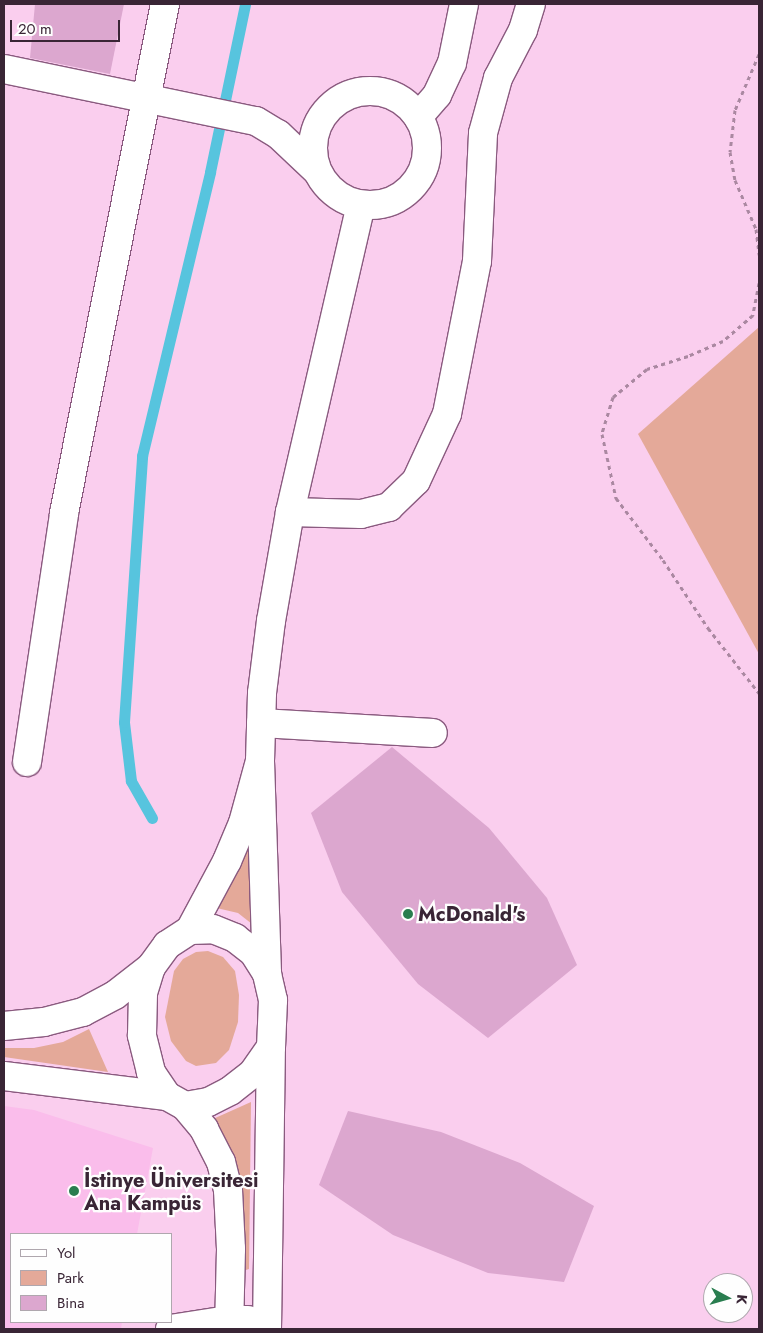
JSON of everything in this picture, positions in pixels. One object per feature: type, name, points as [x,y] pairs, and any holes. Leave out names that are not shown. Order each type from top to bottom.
[{"type":"street","points":[[26,762],[64,513],[165,4]]},
{"type":"street","points":[[418,117],[437,95],[452,63],[464,4]]},
{"type":"street","points":[[290,512],[361,514],[388,507],[416,482],[447,414],[477,261],[483,133],[498,78],[523,30],[531,4]]},
{"type":"street","points":[[4,69],[256,121],[278,134],[317,170],[327,187],[342,199],[361,205],[380,206],[398,199],[413,187],[423,170],[428,152],[426,134],[418,117],[406,103],[390,94],[372,91],[353,93],[337,101],[323,115],[315,132],[313,152],[317,170]]},
{"type":"street","points":[[187,1328],[229,1324],[267,1325],[273,1000],[268,974],[260,760],[262,693],[271,621],[290,512],[361,205]]},
{"type":"street","points":[[261,723],[433,733]]},
{"type":"street","points":[[4,1026],[44,1022],[83,1012],[115,995],[151,967],[167,945],[190,930],[227,861],[240,831],[260,760]]},
{"type":"street","points":[[190,930],[212,929],[235,938],[254,954],[268,974]]},
{"type":"street","points":[[151,967],[143,993],[142,1035],[151,1072],[204,1129],[221,1162],[228,1190],[231,1249],[229,1324]]},
{"type":"street","points":[[4,1076],[176,1101],[208,1102],[230,1091],[253,1073],[272,1047]]},
{"type":"path","points":[[759,54],[735,110],[730,152],[735,180],[756,229],[759,255]]},
{"type":"path","points":[[759,283],[753,315],[723,341],[688,356],[647,369],[613,397],[602,434],[616,498],[663,560],[708,628],[759,693]]},
{"type":"shaded area","name":"İstinye Üniversitesi Ana Kampüs","points":[[4,1106],[34,1110],[153,1148],[137,1233],[10,1233],[10,1323],[122,1323],[121,1329],[4,1329]]},
{"type":"green space","points":[[759,327],[759,654],[638,434]]},
{"type":"green space","points":[[251,845],[252,924],[238,913],[208,906]]},
{"type":"green space","points":[[208,951],[223,957],[235,971],[239,995],[238,1022],[229,1050],[216,1063],[196,1066],[186,1061],[171,1041],[165,1017],[174,971],[183,959],[196,952]]},
{"type":"green space","points":[[89,1029],[108,1072],[4,1057],[4,1048],[34,1048],[63,1042]]},
{"type":"green space","points":[[251,1102],[249,1269],[243,1271],[213,1119]]},
{"type":"building","points":[[35,4],[124,4],[110,74],[30,58]]},
{"type":"building","points":[[392,747],[489,828],[547,898],[577,965],[488,1038],[418,984],[342,892],[311,813]]},
{"type":"building","points":[[348,1111],[441,1132],[520,1163],[594,1206],[564,1282],[488,1273],[393,1235],[319,1185]]},
{"type":"waterway","points":[[152,818],[131,781],[124,722],[142,456],[210,172],[245,4]]},
{"type":"place","name":"McDonald's","points":[[408,914]]},
{"type":"place","name":"İstinye Üniversitesi Ana Kampüs","points":[[74,1191]]}]
